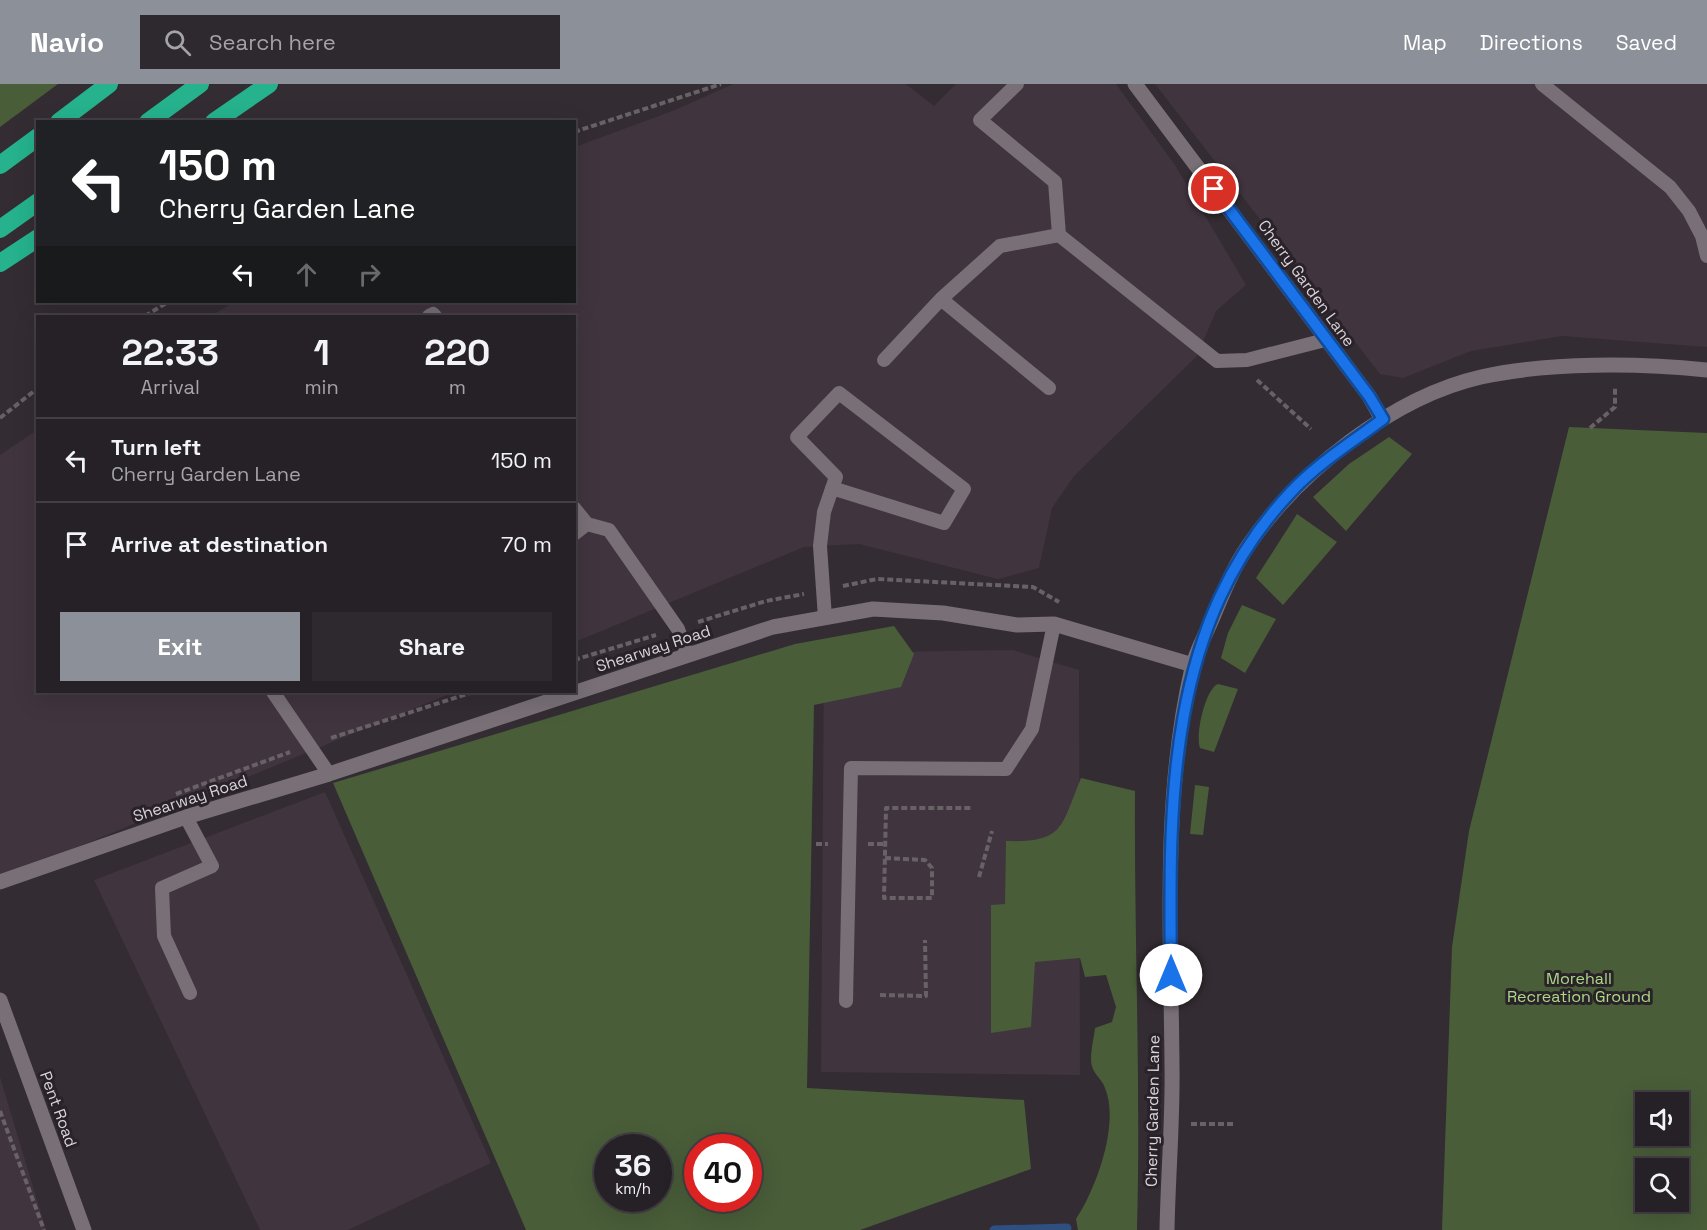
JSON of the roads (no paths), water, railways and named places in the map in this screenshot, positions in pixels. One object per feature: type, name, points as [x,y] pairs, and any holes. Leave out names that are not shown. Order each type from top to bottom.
[{"type":"highway","points":[[62,120],[110,84]]},
{"type":"highway","points":[[151,120],[200,84]]},
{"type":"highway","points":[[217,120],[269,84]]},
{"type":"highway","points":[[0,165],[36,138]]},
{"type":"highway","points":[[0,229],[36,203]]},
{"type":"highway","points":[[0,262],[36,239]]},
{"type":"street","name":"Cherry Garden Lane","points":[[1135,84],[1369,396],[1383,419]]},
{"type":"street","name":"Cherry Garden Lane","points":[[1167,1230],[1172,1084],[1172,817],[1176,752],[1193,665],[1229,580],[1248,546],[1290,493],[1383,419],[1406,405],[1449,387],[1513,372],[1616,366],[1707,370]]},
{"type":"street","name":"Shearway Road","points":[[576,691],[773,627],[873,609],[943,613],[1017,625],[1054,624],[1193,665]]},
{"type":"street","name":"Shearway Road","points":[[0,882],[186,817],[329,774],[571,693]]},
{"type":"street","name":"Pent Road","points":[[0,1000],[84,1230]]},
{"type":"lane","points":[[1017,84],[980,120],[1055,182],[1059,235],[1218,362],[1246,360],[1325,340]]},
{"type":"lane","points":[[1542,84],[1670,187],[1705,236],[1707,256]]},
{"type":"lane","points":[[884,360],[941,299],[1000,246],[1059,235]]},
{"type":"lane","points":[[941,299],[1049,388]]},
{"type":"lane","points":[[825,618],[820,546],[824,512],[832,488],[837,477],[797,437],[839,393],[964,489],[944,523],[832,488]]},
{"type":"lane","points":[[576,511],[587,525],[609,530],[678,629],[687,654]]},
{"type":"lane","points":[[576,533],[587,525]]},
{"type":"lane","points":[[846,1001],[851,768],[1006,769],[1032,729],[1054,624]]},
{"type":"lane","points":[[274,693],[329,774]]},
{"type":"lane","points":[[186,817],[212,866],[162,888],[164,936],[190,993]]},
{"type":"waterway","points":[[994,1230],[1067,1228]]},
{"type":"park label","name":"Morehall Recreation Ground","points":[[1579,987]]}]
